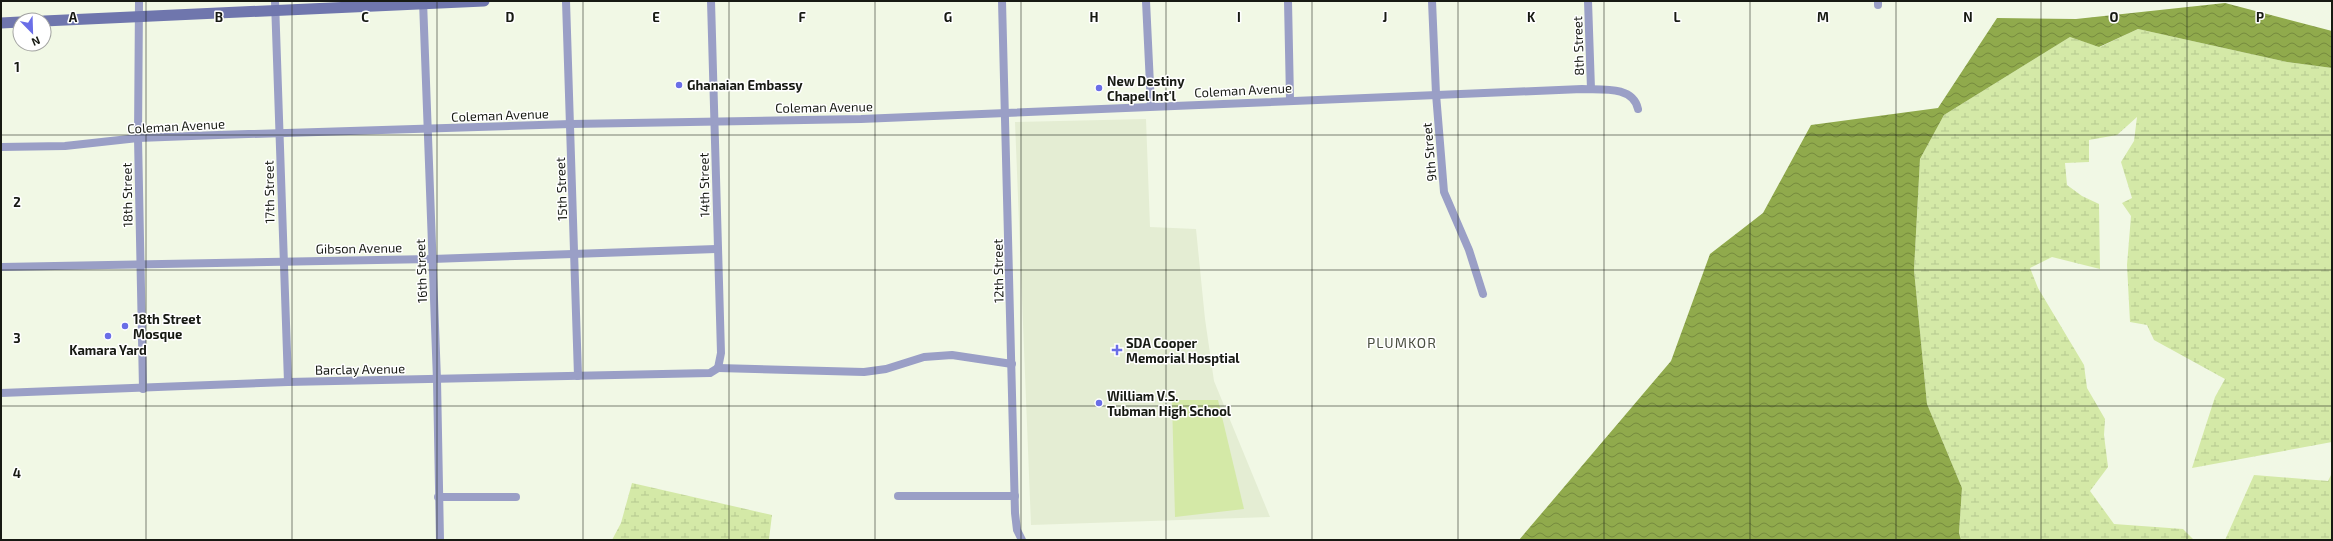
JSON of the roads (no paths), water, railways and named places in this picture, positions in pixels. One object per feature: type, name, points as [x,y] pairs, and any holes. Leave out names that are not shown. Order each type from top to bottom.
[{"type":"street","name":"18th Street","points":[[139,1],[138,138],[143,389]]},
{"type":"street","points":[[52,20],[275,5],[484,1]]},
{"type":"street","name":"15th Street","points":[[566,1],[578,376]]},
{"type":"street","name":"14th Street","points":[[711,1],[715,122],[716,248],[721,353],[718,368]]},
{"type":"street","name":"12th Street","points":[[1002,1],[1015,496],[1017,530],[1022,540]]},
{"type":"street","points":[[1146,1],[1151,106]]},
{"type":"street","points":[[1288,1],[1290,99]]},
{"type":"street","name":"9th Street","points":[[1432,1],[1436,94],[1444,192],[1469,250],[1483,294]]},
{"type":"street","name":"8th Street","points":[[1588,1],[1591,89]]},
{"type":"street","name":"16th Street","points":[[423,2],[437,380],[440,540]]},
{"type":"street","name":"17th Street","points":[[275,5],[280,134],[282,262],[288,382]]},
{"type":"street","points":[[1,23],[12,22]]},
{"type":"street","name":"Coleman Avenue","points":[[1,147],[66,146],[138,138],[571,124],[715,122],[1006,113],[1290,99],[1591,89],[1626,93],[1635,101],[1638,109]]},
{"type":"street","name":"Gibson Avenue","points":[[1,267],[432,259],[716,248]]},
{"type":"street","name":"Barclay Avenue","points":[[1,392],[143,389],[288,382],[710,373],[718,368],[864,372],[886,370],[924,357],[952,355],[1012,364]]},
{"type":"street","points":[[898,496],[1015,496]]},
{"type":"street","points":[[438,497],[516,497]]},
{"type":"water","points":[[2225,3],[2332,31],[2332,68],[2287,62],[2138,29],[2099,47],[2070,37],[1944,115],[1920,159],[1914,270],[1927,404],[1962,488],[1959,533],[1961,540],[1519,540],[1671,361],[1710,254],[1763,213],[1811,125],[1938,108],[1997,18],[2076,19]]},
{"type":"place","name":"Ghanaian Embassy","points":[[679,85]]},
{"type":"place","name":"New Destiny Chapel Int'l","points":[[1099,88]]},
{"type":"place","name":"18th Street Mosque","points":[[125,326]]},
{"type":"place","name":"Kamara Yard","points":[[108,336]]},
{"type":"place","name":"SDA Cooper Memorial Hosptial","points":[[1117,350]]},
{"type":"place","name":"William V.S. Tubman High School","points":[[1099,403]]},
{"type":"district","name":"PLUMKOR","points":[[1402,342]]}]
